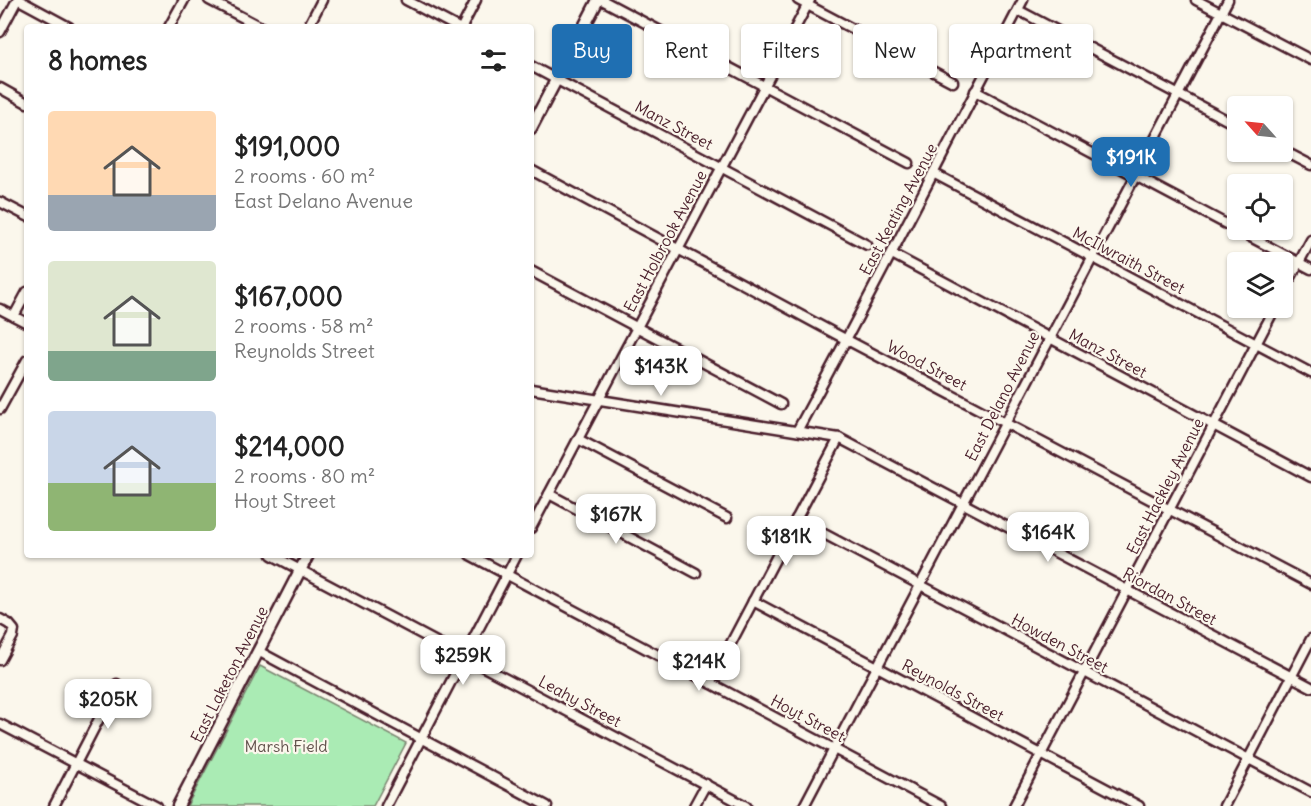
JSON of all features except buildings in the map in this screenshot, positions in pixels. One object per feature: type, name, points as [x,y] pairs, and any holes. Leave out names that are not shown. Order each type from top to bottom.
[{"type":"main road","points":[[534,122],[600,0]]},
{"type":"main road","name":"East Laketon Avenue","points":[[178,806],[306,558]]},
{"type":"street","points":[[0,32],[18,0],[63,24]]},
{"type":"street","points":[[171,24],[184,0]]},
{"type":"street","points":[[209,0],[255,24]]},
{"type":"street","points":[[310,24],[322,0]]},
{"type":"street","points":[[406,0],[451,24]]},
{"type":"street","points":[[464,24],[476,0]]},
{"type":"street","points":[[600,0],[909,163]]},
{"type":"street","points":[[798,0],[809,2],[953,82]]},
{"type":"street","name":"East Keating Avenue","points":[[797,431],[892,254],[1023,0]]},
{"type":"street","points":[[1196,0],[1311,60]]},
{"type":"street","name":"East Delano Avenue","points":[[804,806],[1228,0]]},
{"type":"street","name":"East Holbrook Avenue","points":[[534,522],[809,2]]},
{"type":"street","points":[[1018,10],[1227,120]]},
{"type":"street","name":"Manz Street","points":[[534,68],[867,245]]},
{"type":"street","points":[[0,88],[24,101]]},
{"type":"street","points":[[975,92],[1311,269]]},
{"type":"street","points":[[1293,156],[1311,165]]},
{"type":"street","name":"Wood Street","points":[[534,172],[1311,584]]},
{"type":"street","name":"McIlwraith Street","points":[[933,173],[1311,373]]},
{"type":"street","points":[[0,202],[24,214]]},
{"type":"street","points":[[1293,273],[1311,240]]},
{"type":"street","name":"Manz Street","points":[[892,254],[1311,477]]},
{"type":"street","points":[[534,273],[781,404]]},
{"type":"street","points":[[14,316],[24,298]]},
{"type":"street","points":[[0,309],[24,321]]},
{"type":"street","name":"East Hackley Avenue","points":[[1014,806],[1270,318]]},
{"type":"street","points":[[0,409],[24,365]]},
{"type":"street","name":"Riordan Street","points":[[534,389],[839,438],[1311,687]]},
{"type":"street","points":[[710,683],[839,438]]},
{"type":"street","points":[[578,439],[728,518]]},
{"type":"street","points":[[549,494],[696,573]]},
{"type":"street","name":"Howden Street","points":[[796,519],[1311,792]]},
{"type":"street","name":"Leahy Street","points":[[278,558],[746,806]]},
{"type":"street","name":"Hoyt Street","points":[[476,558],[941,806]]},
{"type":"street","points":[[386,806],[516,558]]},
{"type":"street","name":"Reynolds Street","points":[[753,601],[1139,806]]},
{"type":"street","points":[[0,619],[14,630],[0,660]]},
{"type":"street","points":[[1224,806],[1311,639]]},
{"type":"street","points":[[258,651],[547,806]]},
{"type":"street","points":[[54,806],[117,684]]},
{"type":"street","points":[[0,724],[156,806]]},
{"type":"street","points":[[694,806],[706,784]]},
{"type":"green space","name":"Marsh Field","points":[[260,666],[406,743],[373,806],[187,806]]}]
